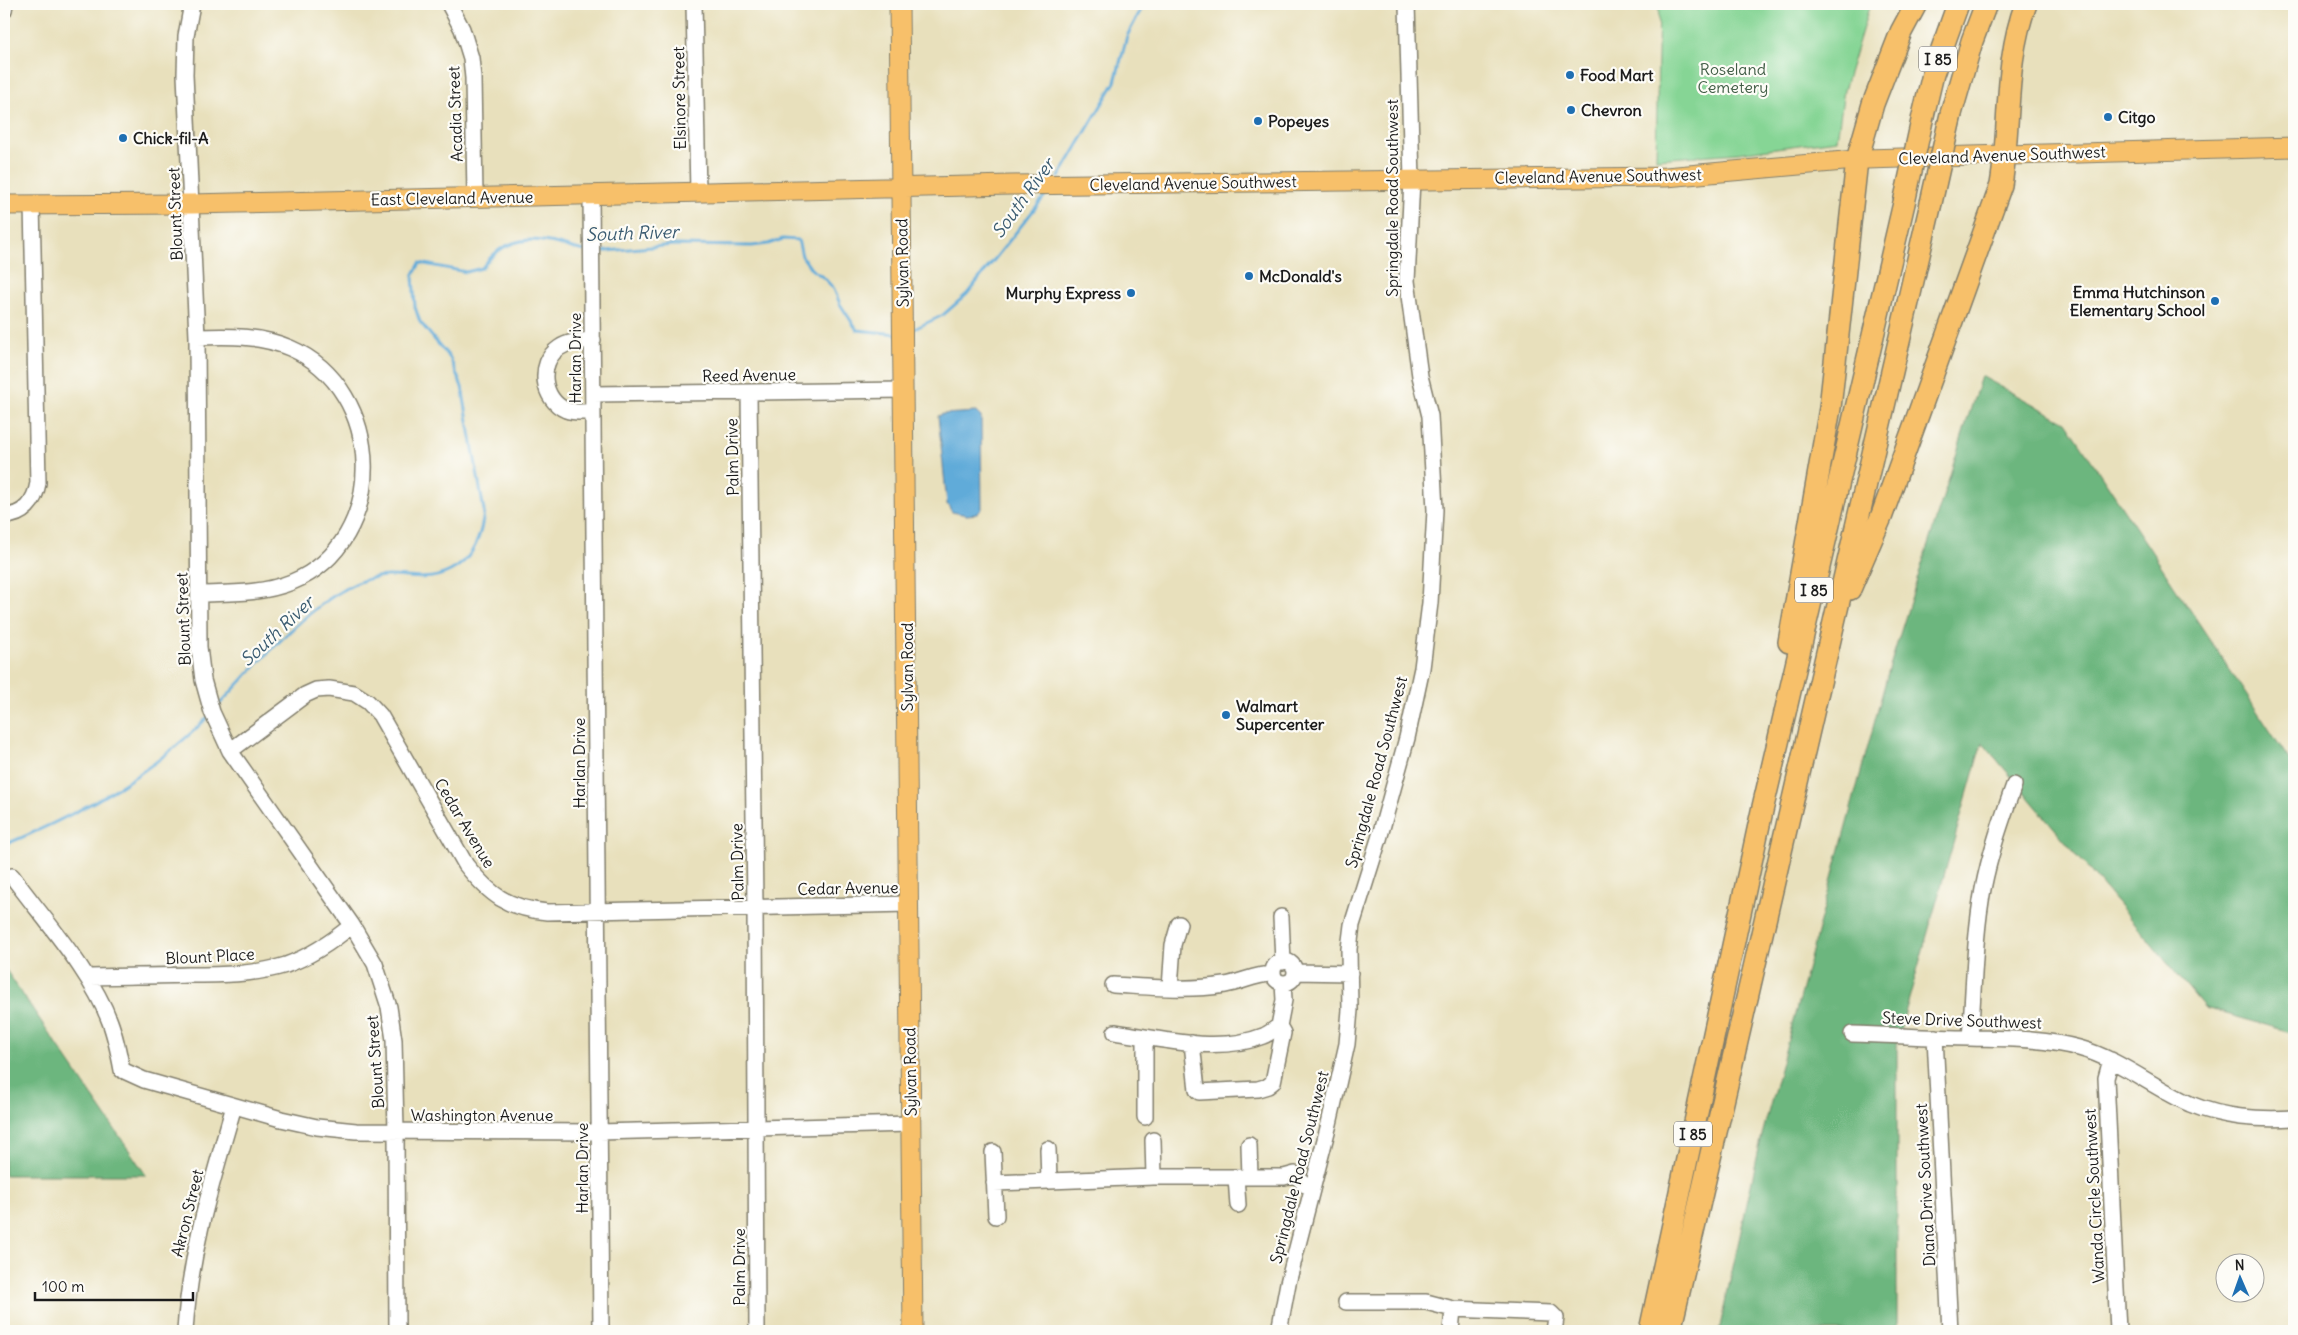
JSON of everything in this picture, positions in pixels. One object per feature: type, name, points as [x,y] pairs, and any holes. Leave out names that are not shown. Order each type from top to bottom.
[{"type":"highway","points":[[1762,811],[1797,591],[1830,408],[1856,160],[1873,104],[1901,32],[1916,4]]},
{"type":"highway","name":"I 85","points":[[1650,1331],[1762,811],[1923,116],[1933,74],[1958,4]]},
{"type":"highway","name":"I 85","points":[[1670,1331],[1951,114],[1972,41],[1986,4]]},
{"type":"highway","points":[[1831,628],[1855,580],[1889,496],[2001,185],[2006,155],[2012,65],[2017,36],[2026,4]]},
{"type":"main road","name":"Sylvan Road","points":[[899,4],[913,1331]]},
{"type":"main road","name":"Cleveland Avenue Southwest","points":[[900,188],[1666,177],[1856,160],[2294,147]]},
{"type":"main road","name":"East Cleveland Avenue","points":[[4,205],[192,204],[900,188]]},
{"type":"street","points":[[4,10],[5,4]]},
{"type":"street","name":"Blount Street","points":[[192,4],[186,36],[185,77],[197,337],[199,648],[204,680],[214,717],[230,751],[352,926],[375,964],[389,1007],[394,1040],[397,1331]]},
{"type":"street","name":"Acadia Street","points":[[449,4],[462,29],[471,58],[475,197]]},
{"type":"street","name":"Elsinore Street","points":[[694,4],[698,192]]},
{"type":"street","name":"Springdale Road Southwest","points":[[1279,1331],[1309,1186],[1329,1124],[1347,1044],[1350,1010],[1349,949],[1352,924],[1379,839],[1407,738],[1422,668],[1430,603],[1435,510],[1430,416],[1420,376],[1407,282],[1412,180],[1407,4]]},
{"type":"street","name":"Harlan Drive","points":[[591,195],[601,1331]]},
{"type":"street","points":[[4,516],[12,516],[28,508],[36,493],[38,483],[32,204]]},
{"type":"street","points":[[197,337],[240,336],[264,339],[291,348],[316,363],[338,385],[353,410],[362,437],[365,467],[362,495],[352,523],[336,548],[316,568],[294,581],[267,590],[199,594]]},
{"type":"street","points":[[593,340],[579,341],[560,347],[548,360],[544,374],[549,393],[558,405],[574,411],[594,412]]},
{"type":"street","name":"Reed Avenue","points":[[593,394],[904,390]]},
{"type":"street","name":"Palm Drive","points":[[749,393],[755,907],[757,1331]]},
{"type":"street","name":"Cedar Avenue","points":[[230,751],[305,694],[329,689],[354,693],[368,702],[380,715],[466,865],[484,887],[505,902],[529,910],[547,912],[909,904]]},
{"type":"street","points":[[1970,1038],[1978,928],[1983,888],[1996,836],[2014,785]]},
{"type":"street","points":[[12,876],[87,977]]},
{"type":"street","points":[[1281,917],[1283,962]]},
{"type":"street","points":[[1170,988],[1173,945],[1179,924]]},
{"type":"street","name":"Blount Place","points":[[87,977],[233,974],[262,971],[310,954],[332,942],[352,926]]},
{"type":"street","points":[[1114,985],[1185,989],[1227,984],[1260,974],[1278,979],[1293,979],[1295,972],[1290,963],[1283,962],[1274,967],[1278,979],[1284,1000],[1279,1026],[1283,1033],[1273,1082],[1268,1086],[1258,1089],[1200,1092],[1197,1090],[1192,1043]]},
{"type":"street","points":[[1295,972],[1350,973]]},
{"type":"street","name":"Washington Avenue","points":[[87,977],[110,1022],[122,1070],[144,1080],[317,1127],[356,1131],[396,1132],[599,1132],[911,1124]]},
{"type":"street","points":[[1115,1032],[1192,1043],[1237,1042],[1264,1036],[1279,1026]]},
{"type":"street","name":"Steve Drive Southwest","points":[[1852,1034],[2021,1038],[2048,1041],[2080,1048],[2111,1060],[2189,1103],[2212,1112],[2233,1117],[2294,1118]]},
{"type":"street","points":[[1145,1037],[1145,1117]]},
{"type":"street","name":"Diana Drive Southwest","points":[[1935,1037],[1950,1331]]},
{"type":"street","name":"Wanda Circle Southwest","points":[[2111,1060],[2106,1078],[2118,1331]]},
{"type":"street","name":"Akron Street","points":[[185,1331],[188,1291],[199,1227],[234,1106]]},
{"type":"street","points":[[1153,1140],[1154,1177]]},
{"type":"street","points":[[1238,1204],[1249,1145]]},
{"type":"street","points":[[1048,1149],[1049,1182]]},
{"type":"street","points":[[993,1152],[996,1216]]},
{"type":"street","points":[[994,1183],[1154,1177],[1284,1177],[1290,1185],[1309,1186]]},
{"type":"street","points":[[1346,1302],[1426,1302],[1453,1309],[1551,1313],[1556,1318],[1554,1331]]},
{"type":"street","points":[[1451,1331],[1453,1309]]},
{"type":"green space","name":"Roseland Cemetery","points":[[1659,4],[1870,4],[1844,90],[1837,140],[1738,153],[1656,159]]},
{"type":"green space","points":[[1981,376],[2066,422],[2292,764],[2294,790],[2294,1033],[2205,1008],[1982,742],[1897,1041],[1897,1331],[1719,1331],[1762,1135],[1889,669]]},
{"type":"green space","points":[[4,967],[146,1175],[4,1175]]},
{"type":"water","points":[[976,412],[981,417],[982,509],[977,514],[967,515],[952,512],[947,504],[938,416]]},
{"type":"waterway","name":"South River","points":[[1059,177],[1115,82],[1127,36],[1144,4]]},
{"type":"waterway","name":"South River","points":[[908,332],[943,315],[967,294],[1048,192]]},
{"type":"waterway","name":"South River","points":[[596,252],[674,245],[752,246],[768,244],[783,239],[798,240],[802,256],[811,269],[824,278],[834,289],[840,304],[857,330],[897,334]]},
{"type":"waterway","name":"South River","points":[[215,709],[286,635],[327,600],[368,579],[392,576],[423,578],[445,573],[464,562],[477,542],[482,527],[484,511],[462,387],[450,358],[420,322],[415,307],[413,276],[420,263],[466,272],[482,268],[495,253],[503,248],[529,240],[539,240],[587,251]]},
{"type":"waterway","name":"South River","points":[[4,845],[59,820],[113,791],[163,756],[209,716]]},
{"type":"place","name":"Food Mart","points":[[1570,75]]},
{"type":"place","name":"Chevron","points":[[1571,110]]},
{"type":"place","name":"Citgo","points":[[2108,117]]},
{"type":"place","name":"Popeyes","points":[[1258,121]]},
{"type":"place","name":"Chick-fil-A","points":[[123,138]]},
{"type":"place","name":"McDonald's","points":[[1249,276]]},
{"type":"place","name":"Murphy Express","points":[[1131,293]]},
{"type":"place","name":"Emma Hutchinson Elementary School","points":[[2215,301]]},
{"type":"place","name":"Walmart Supercenter","points":[[1226,715]]}]
